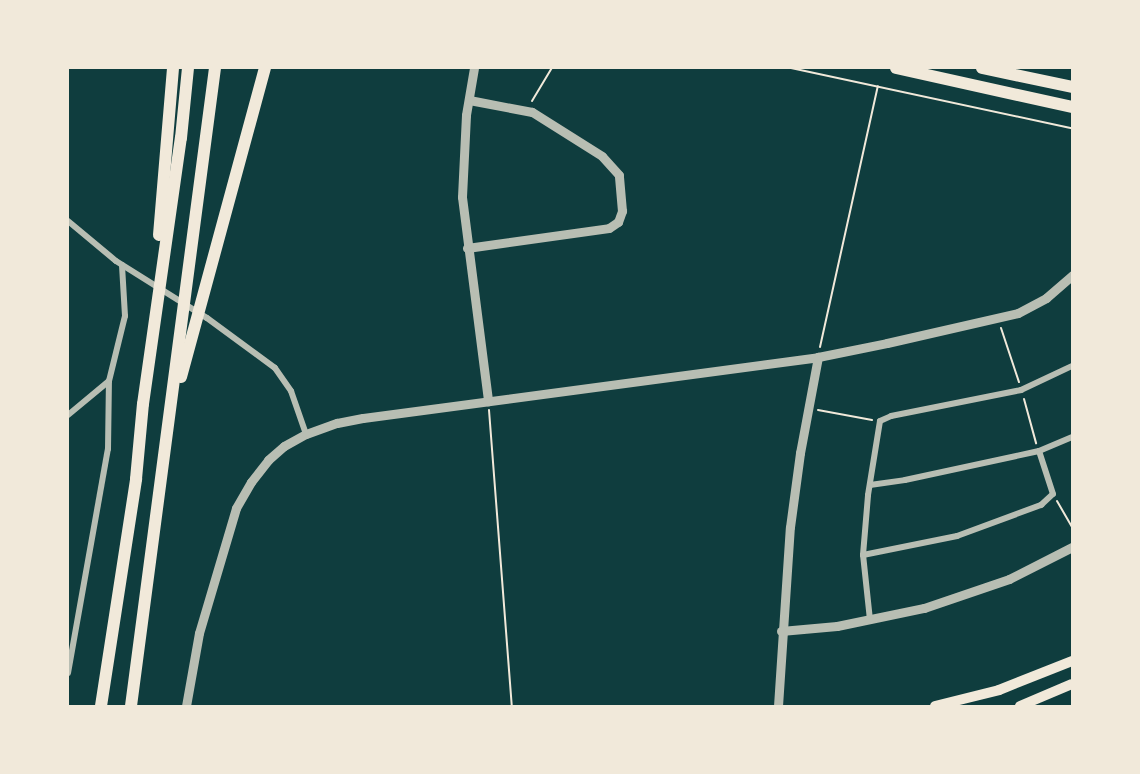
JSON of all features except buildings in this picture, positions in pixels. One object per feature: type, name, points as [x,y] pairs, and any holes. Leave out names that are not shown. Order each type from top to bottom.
[{"type":"highway","points":[[101,706],[136,479],[169,137],[172,68]]},
{"type":"highway","points":[[143,404],[181,138],[188,68]]},
{"type":"highway","points":[[131,706],[215,68]]},
{"type":"highway","points":[[170,416],[265,68]]},
{"type":"highway","points":[[896,68],[1072,107]]},
{"type":"highway","points":[[982,68],[1072,87]]},
{"type":"main road","points":[[935,706],[999,690],[1072,661]]},
{"type":"main road","points":[[1020,706],[1072,684]]},
{"type":"street","points":[[474,68],[462,163],[467,248],[488,401]]},
{"type":"street","points":[[467,248],[609,228],[620,219],[620,182],[616,169],[602,156],[526,110],[469,100]]},
{"type":"street","points":[[68,221],[122,265],[207,318],[275,368],[291,390],[306,434]]},
{"type":"street","points":[[68,673],[108,449],[109,381],[125,316],[122,265]]},
{"type":"street","points":[[186,706],[199,633],[236,508],[251,482],[268,460],[284,446],[306,434],[354,420],[818,357],[998,320],[1018,313],[1046,298],[1072,275]]},
{"type":"street","points":[[778,706],[781,631],[790,527],[807,408],[818,357]]},
{"type":"street","points":[[870,621],[863,555],[870,485],[880,421],[891,416],[1021,390],[1072,366]]},
{"type":"street","points":[[68,415],[109,381]]},
{"type":"street","points":[[870,485],[905,480],[1039,451],[1072,437]]},
{"type":"street","points":[[863,555],[957,536],[1041,505],[1053,494],[1039,451]]},
{"type":"street","points":[[781,631],[870,621],[924,608],[978,591],[1019,574],[1072,547]]},
{"type":"path","points":[[526,110],[552,68]]},
{"type":"path","points":[[656,68],[674,68]]},
{"type":"path","points":[[791,68],[1072,128]]},
{"type":"path","points":[[818,357],[878,86]]},
{"type":"path","points":[[998,320],[1039,451]]},
{"type":"path","points":[[488,401],[512,706]]},
{"type":"path","points":[[807,408],[880,421]]},
{"type":"path","points":[[1053,494],[1072,527]]}]
